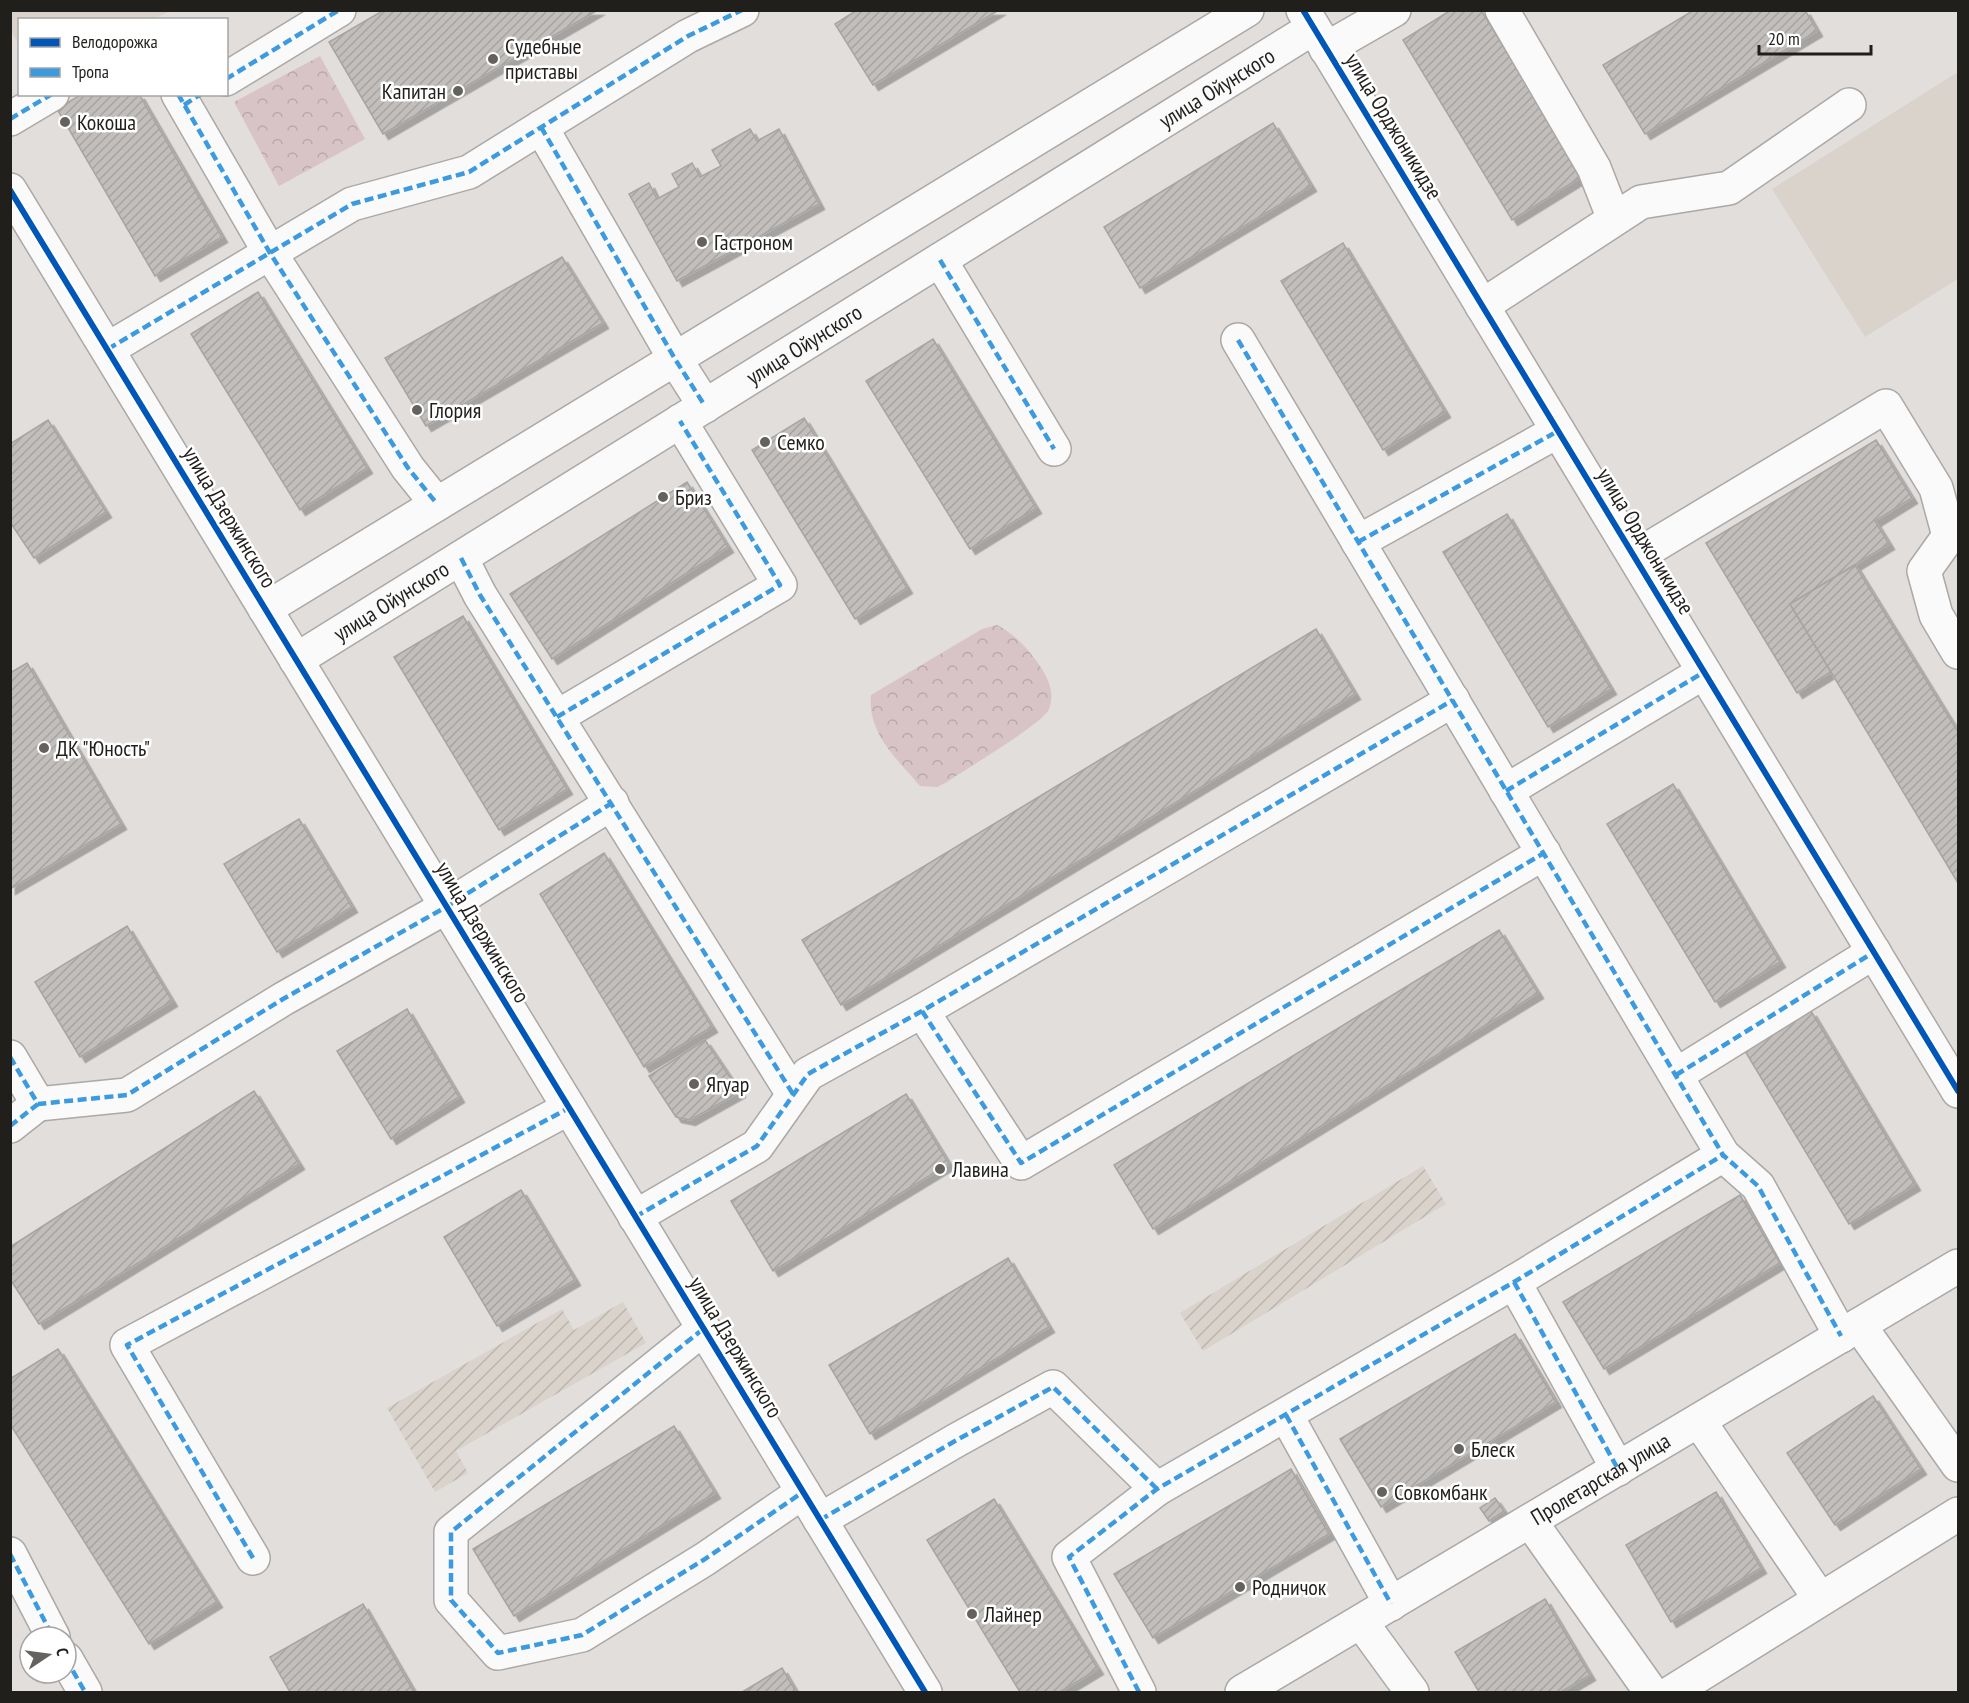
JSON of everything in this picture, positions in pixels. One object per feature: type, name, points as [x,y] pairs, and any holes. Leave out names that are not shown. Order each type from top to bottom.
[{"type":"street","points":[[228,78],[339,10]]},
{"type":"street","points":[[108,349],[352,204],[469,172],[688,36],[742,10]]},
{"type":"street","points":[[265,609],[1246,10]]},
{"type":"street","name":"улица Ойунского","points":[[296,660],[1314,29],[1394,10]]},
{"type":"street","points":[[1502,10],[1594,168],[1614,219]]},
{"type":"street","name":"улица Орджоникидзе","points":[[1314,29],[1959,1091]]},
{"type":"street","points":[[10,119],[49,96]]},
{"type":"street","points":[[187,98],[270,253],[408,468],[437,504]]},
{"type":"street","points":[[1482,306],[1641,202],[1730,188],[1849,105]]},
{"type":"street","points":[[541,127],[675,359],[693,414],[780,585],[557,717]]},
{"type":"street","name":"улица Дзержинского","points":[[10,190],[925,1692]]},
{"type":"street","points":[[940,260],[1054,448]]},
{"type":"street","points":[[1238,340],[1723,1155],[1758,1186],[1850,1330],[1959,1465]]},
{"type":"street","points":[[1635,557],[1886,406],[1936,488],[1949,536],[1924,571],[1936,615],[1959,652]]},
{"type":"street","points":[[1358,542],[1558,430]]},
{"type":"street","points":[[461,558],[480,595],[793,1094]]},
{"type":"street","points":[[1506,791],[1704,672]]},
{"type":"street","points":[[635,1217],[757,1146],[808,1074],[922,1011],[1453,700]]},
{"type":"street","points":[[10,1126],[38,1104],[127,1095],[283,999],[446,908],[612,803]]},
{"type":"street","points":[[922,1011],[1021,1163],[1544,853]]},
{"type":"street","points":[[1676,1075],[1874,952]]},
{"type":"street","points":[[10,1057],[38,1104]]},
{"type":"street","points":[[253,1558],[127,1345],[569,1108]]},
{"type":"street","points":[[1139,1692],[1069,1557],[1157,1489],[1514,1282],[1723,1155]]},
{"type":"street","name":"Пролетарская улица","points":[[1242,1692],[1959,1266]]},
{"type":"street","points":[[1514,1282],[1618,1469]]},
{"type":"street","points":[[703,1329],[451,1532],[451,1600],[498,1653],[582,1635],[705,1559],[803,1492]]},
{"type":"street","points":[[820,1520],[954,1440],[1053,1388],[1157,1489]]},
{"type":"street","points":[[1286,1415],[1391,1604]]},
{"type":"street","points":[[1699,1421],[1820,1599]]},
{"type":"street","points":[[1672,1692],[1958,1512]]},
{"type":"street","points":[[1530,1521],[1651,1692]]},
{"type":"street","points":[[10,1554],[47,1625]]},
{"type":"street","points":[[1361,1622],[1412,1692]]},
{"type":"shaded area","points":[[11,10],[170,10],[156,18],[18,18],[18,43],[11,31]]},
{"type":"shaded area","points":[[1958,72],[1958,279],[1865,337],[1772,189]]},
{"type":"shaded area","points":[[1423,1166],[1446,1204],[1203,1351],[1180,1313]]},
{"type":"shaded area","points":[[623,1302],[646,1343],[456,1451],[468,1473],[435,1492],[387,1408],[562,1309],[574,1330]]},
{"type":"green space","points":[[320,56],[365,139],[279,186],[234,102]]},
{"type":"green space","points":[[997,625],[1021,643],[1040,666],[1050,687],[1049,709],[1033,725],[947,782],[937,787],[920,786],[885,745],[874,721],[871,695],[982,629]]},
{"type":"building","points":[[384,10],[598,10],[383,134],[329,42]]},
{"type":"building","points":[[857,10],[999,10],[873,85],[835,24]]},
{"type":"building","points":[[1451,10],[1481,10],[1583,176],[1512,220],[1403,40]]},
{"type":"building","points":[[1694,10],[1805,10],[1817,31],[1645,134],[1603,65]]},
{"type":"building","points":[[79,96],[140,96],[222,237],[155,276],[57,109]]},
{"type":"building","points":[[1273,123],[1311,186],[1140,288],[1104,227]]},
{"type":"building","name":"Гастроном","points":[[750,129],[757,141],[779,129],[819,204],[677,281],[629,194],[649,183],[657,199],[679,187],[672,174],[692,163],[700,177],[721,166],[712,150]]},
{"type":"building","points":[[1343,243],[1445,412],[1383,450],[1281,281]]},
{"type":"building","points":[[562,257],[603,323],[426,426],[385,358]]},
{"type":"building","points":[[258,292],[367,468],[300,510],[191,334]]},
{"type":"building","points":[[933,339],[1036,508],[970,549],[866,381]]},
{"type":"building","points":[[804,418],[907,588],[855,619],[752,450]]},
{"type":"building","points":[[48,420],[106,512],[34,558],[10,522],[10,444]]},
{"type":"building","points":[[1876,440],[1912,498],[1875,521],[1889,544],[1790,604],[1831,672],[1797,693],[1706,543]]},
{"type":"building","points":[[687,482],[728,547],[552,659],[510,594]]},
{"type":"building","points":[[1507,514],[1611,689],[1548,727],[1443,552]]},
{"type":"building","points":[[1855,565],[1958,732],[1958,883],[1790,604]]},
{"type":"building","points":[[463,616],[567,789],[499,830],[394,657]]},
{"type":"building","points":[[1316,629],[1355,694],[841,1005],[802,940]]},
{"type":"building","name":"ДК \"Юность\"","points":[[27,663],[121,824],[10,889],[10,673]]},
{"type":"building","points":[[1673,784],[1780,962],[1715,1002],[1607,824]]},
{"type":"building","points":[[299,819],[352,907],[277,952],[224,864]]},
{"type":"building","points":[[604,853],[712,1027],[644,1067],[540,894]]},
{"type":"building","points":[[127,926],[172,1001],[80,1057],[35,982]]},
{"type":"building","points":[[1499,930],[1538,993],[1153,1229],[1114,1165]]},
{"type":"building","points":[[407,1009],[459,1097],[391,1139],[337,1051]]},
{"type":"building","points":[[1811,1011],[1915,1185],[1849,1224],[1745,1051]]},
{"type":"building","name":"Ягуар","points":[[705,1040],[740,1092],[690,1120],[676,1117],[649,1076]]},
{"type":"building","points":[[254,1091],[299,1164],[39,1324],[10,1279],[10,1247]]},
{"type":"building","points":[[906,1094],[949,1164],[773,1271],[731,1201]]},
{"type":"building","points":[[521,1190],[575,1280],[497,1326],[444,1237]]},
{"type":"building","points":[[1740,1195],[1780,1263],[1604,1369],[1563,1302]]},
{"type":"building","points":[[1008,1258],[1049,1327],[870,1434],[829,1365]]},
{"type":"building","points":[[1515,1334],[1556,1402],[1381,1507],[1340,1439]]},
{"type":"building","points":[[58,1349],[217,1602],[149,1644],[10,1424],[10,1379]]},
{"type":"building","points":[[1873,1396],[1921,1469],[1835,1525],[1787,1453]]},
{"type":"building","points":[[674,1426],[715,1493],[514,1616],[473,1549]]},
{"type":"building","points":[[1291,1469],[1329,1534],[1153,1638],[1114,1574]]},
{"type":"building","points":[[1716,1492],[1761,1568],[1671,1622],[1626,1545]]},
{"type":"building","points":[[1495,1498],[1504,1511],[1489,1521],[1480,1508]]},
{"type":"building","points":[[994,1499],[1098,1669],[1060,1692],[1020,1692],[927,1540]]},
{"type":"building","points":[[1545,1599],[1590,1675],[1561,1692],[1479,1692],[1455,1652]]},
{"type":"building","points":[[363,1604],[414,1692],[290,1692],[270,1657]]},
{"type":"building","points":[[782,1668],[796,1692],[742,1692]]},
{"type":"marked path","points":[[228,78],[339,10]]},
{"type":"marked path","points":[[108,349],[352,204],[469,172],[688,36],[742,10]]},
{"type":"marked path","points":[[10,119],[49,96]]},
{"type":"marked path","points":[[179,96],[270,253],[408,468],[437,504]]},
{"type":"marked path","points":[[184,105],[198,96]]},
{"type":"marked path","points":[[541,127],[675,359],[705,406]]},
{"type":"marked path","points":[[940,260],[1054,449]]},
{"type":"marked path","points":[[1238,340],[1723,1155],[1758,1186],[1841,1336]]},
{"type":"marked path","points":[[557,717],[780,585],[680,421]]},
{"type":"marked path","points":[[1358,542],[1558,431]]},
{"type":"marked path","points":[[461,558],[480,595],[793,1094]]},
{"type":"marked path","points":[[1506,791],[1704,672]]},
{"type":"marked path","points":[[635,1217],[757,1146],[808,1074],[922,1011],[1453,700]]},
{"type":"marked path","points":[[10,1057],[38,1104],[127,1095],[283,999],[446,907],[612,803]]},
{"type":"marked path","points":[[922,1011],[1021,1163],[1544,853]]},
{"type":"marked path","points":[[1676,1075],[1874,952]]},
{"type":"marked path","points":[[10,1126],[38,1104]]},
{"type":"marked path","points":[[253,1558],[127,1345],[569,1108]]},
{"type":"marked path","points":[[1139,1692],[1069,1557],[1157,1489],[1514,1282],[1723,1155]]},
{"type":"marked path","points":[[1514,1282],[1618,1469]]},
{"type":"marked path","points":[[703,1329],[451,1532],[451,1600],[498,1653],[582,1635],[705,1559],[803,1492]]},
{"type":"marked path","points":[[820,1520],[1053,1387],[1157,1489]]},
{"type":"marked path","points":[[1286,1415],[1391,1604]]},
{"type":"marked path","points":[[10,1554],[47,1625]]},
{"type":"marked path","points":[[78,1680],[85,1692]]},
{"type":"cycle path","points":[[1303,10],[1958,1091]]},
{"type":"cycle path","points":[[10,190],[925,1692]]},
{"type":"place","name":"Судебные приставы","points":[[493,59]]},
{"type":"place","name":"Капитан","points":[[458,91]]},
{"type":"place","name":"Кокоша","points":[[65,122]]},
{"type":"place","name":"Гастроном","points":[[702,242]]},
{"type":"place","name":"Глория","points":[[417,410]]},
{"type":"place","name":"Семко","points":[[765,442]]},
{"type":"place","name":"Бриз","points":[[663,497]]},
{"type":"place","name":"ДК \"Юность\"","points":[[44,748]]},
{"type":"place","name":"Ягуар","points":[[694,1084]]},
{"type":"place","name":"Лавина","points":[[940,1169]]},
{"type":"place","name":"Блеск","points":[[1459,1449]]},
{"type":"place","name":"Совкомбанк","points":[[1382,1492]]},
{"type":"place","name":"Родничок","points":[[1240,1587]]},
{"type":"place","name":"Лайнер","points":[[972,1614]]}]
